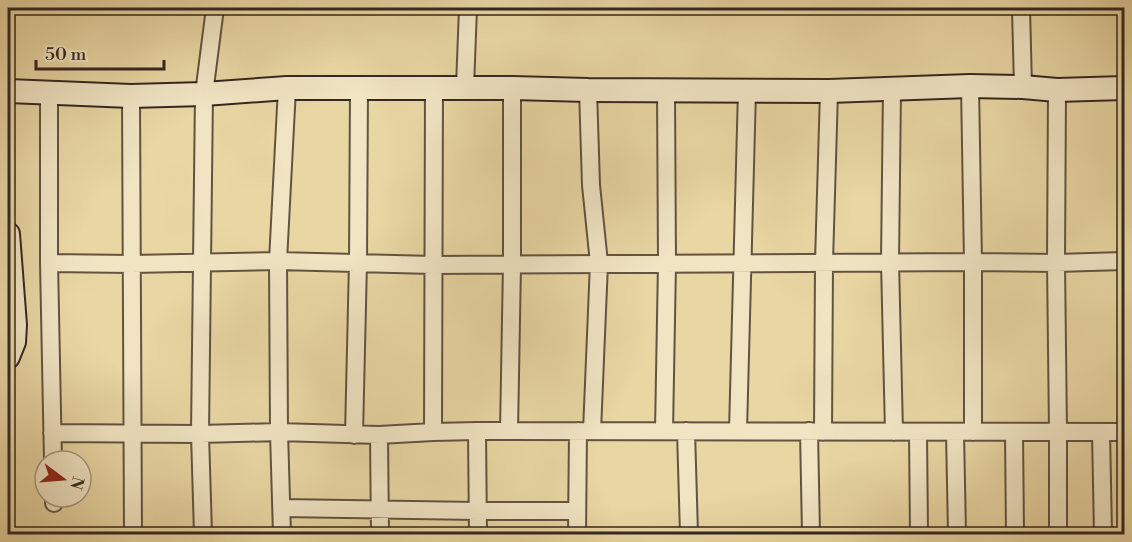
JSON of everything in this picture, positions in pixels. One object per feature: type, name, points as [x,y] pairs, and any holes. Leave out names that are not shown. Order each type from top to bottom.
[{"type":"street","points":[[202,534],[200,434],[204,94],[215,8]]},
{"type":"street","points":[[465,87],[468,8]]},
{"type":"street","points":[[1021,8],[1023,87]]},
{"type":"street","points":[[970,86],[973,432]]},
{"type":"street","points":[[8,91],[131,96],[287,88],[465,87],[829,91],[970,86],[1057,90],[1125,88]]},
{"type":"street","points":[[282,534],[278,261],[287,88]]},
{"type":"street","points":[[433,432],[434,88]]},
{"type":"street","points":[[509,431],[512,88]]},
{"type":"street","points":[[354,435],[359,89]]},
{"type":"street","points":[[892,89],[890,262],[894,432]]},
{"type":"street","points":[[578,534],[577,511],[599,263],[591,185],[588,90]]},
{"type":"street","points":[[664,431],[667,263],[666,90]]},
{"type":"street","points":[[738,431],[747,90]]},
{"type":"street","points":[[1057,90],[1058,534]]},
{"type":"street","points":[[811,534],[824,262],[829,91]]},
{"type":"street","points":[[50,92],[49,263],[53,449]]},
{"type":"street","points":[[131,96],[133,534]]},
{"type":"street","points":[[8,234],[15,325],[14,342],[8,357]]},
{"type":"street","points":[[49,263],[278,261],[433,265],[1125,261]]},
{"type":"street","points":[[52,433],[279,432],[379,435],[477,431],[1125,432]]},
{"type":"street","points":[[477,431],[478,534]]},
{"type":"street","points":[[686,431],[689,534]]},
{"type":"street","points":[[918,432],[919,534]]},
{"type":"street","points":[[955,432],[957,534]]},
{"type":"street","points":[[1014,432],[1015,534]]},
{"type":"street","points":[[1101,432],[1103,534]]},
{"type":"street","points":[[379,435],[380,534]]},
{"type":"street","points":[[282,508],[577,511]]}]
